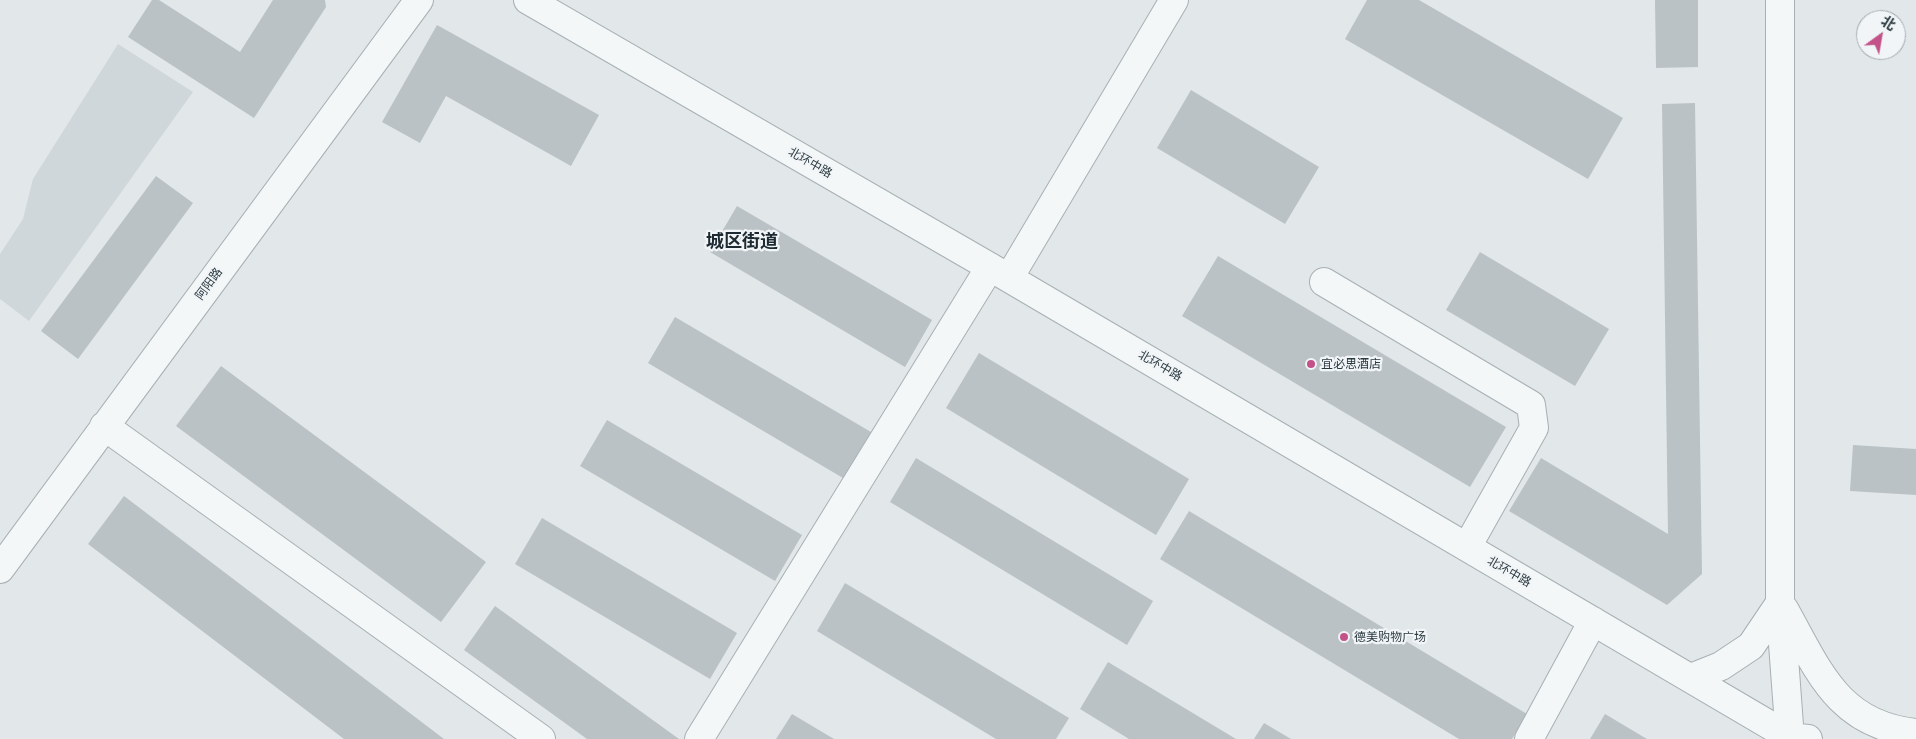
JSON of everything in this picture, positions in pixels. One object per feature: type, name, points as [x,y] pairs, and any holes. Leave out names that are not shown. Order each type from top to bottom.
[{"type":"street","name":"阿阳路","points":[[0,569],[419,0]]},
{"type":"street","name":"北环中路","points":[[528,0],[1000,272],[1795,738]]},
{"type":"street","points":[[699,739],[1174,0]]},
{"type":"street","points":[[1780,0],[1780,603],[1795,738]]},
{"type":"street","points":[[1324,282],[1532,405],[1534,428],[1467,547]]},
{"type":"street","points":[[104,426],[541,739]]},
{"type":"street","points":[[1690,678],[1722,666],[1751,646],[1780,603]]},
{"type":"street","points":[[1780,603],[1826,684],[1838,698],[1868,720],[1900,735]]},
{"type":"street","points":[[1529,739],[1593,621]]},
{"type":"shaded area","points":[[118,44],[193,92],[29,321],[0,299],[0,254],[23,219],[33,179]]},
{"type":"building","points":[[152,0],[159,0],[240,52],[273,0],[325,0],[326,7],[254,118],[128,37]]},
{"type":"building","points":[[1367,0],[1419,0],[1623,118],[1588,179],[1345,39]]},
{"type":"building","points":[[1655,0],[1698,0],[1698,67],[1656,68]]},
{"type":"building","points":[[437,25],[599,115],[571,166],[446,96],[420,143],[382,122]]},
{"type":"building","points":[[1191,90],[1319,167],[1285,224],[1157,148]]},
{"type":"building","points":[[1695,103],[1702,574],[1667,605],[1509,511],[1541,458],[1668,534],[1662,104]]},
{"type":"building","points":[[156,176],[193,203],[78,359],[41,331]]},
{"type":"building","points":[[737,206],[932,320],[905,367],[710,252]]},
{"type":"building","points":[[1480,252],[1609,329],[1575,386],[1446,310]]},
{"type":"building","points":[[1218,256],[1506,427],[1470,487],[1182,316]]},
{"type":"building","points":[[675,317],[871,432],[843,478],[648,363]]},
{"type":"building","points":[[979,353],[1189,479],[1156,535],[946,408]]},
{"type":"building","points":[[221,366],[486,562],[441,622],[176,426]]},
{"type":"building","points":[[607,420],[802,535],[775,581],[580,466]]},
{"type":"building","points":[[1853,445],[1916,449],[1916,495],[1850,491]]},
{"type":"building","points":[[916,458],[1153,601],[1127,645],[890,502]]},
{"type":"building","points":[[124,496],[444,739],[344,739],[88,544]]},
{"type":"building","name":"德美购物广场","points":[[1189,511],[1527,714],[1512,739],[1459,739],[1160,559]]},
{"type":"building","points":[[542,518],[737,633],[710,679],[515,564]]},
{"type":"building","points":[[845,583],[1069,718],[1056,739],[996,739],[817,631]]},
{"type":"building","points":[[495,606],[679,739],[587,739],[464,650]]},
{"type":"building","points":[[1108,662],[1236,739],[1129,739],[1080,709]]},
{"type":"building","points":[[792,714],[834,739],[776,739]]},
{"type":"building","points":[[1605,714],[1647,739],[1590,739]]},
{"type":"building","points":[[1264,723],[1291,739],[1254,739]]},
{"type":"place","name":"宜必思酒店","points":[[1311,364]]},
{"type":"place","name":"德美购物广场","points":[[1344,637]]},
{"type":"district","name":"城区街道","points":[[742,242]]}]
